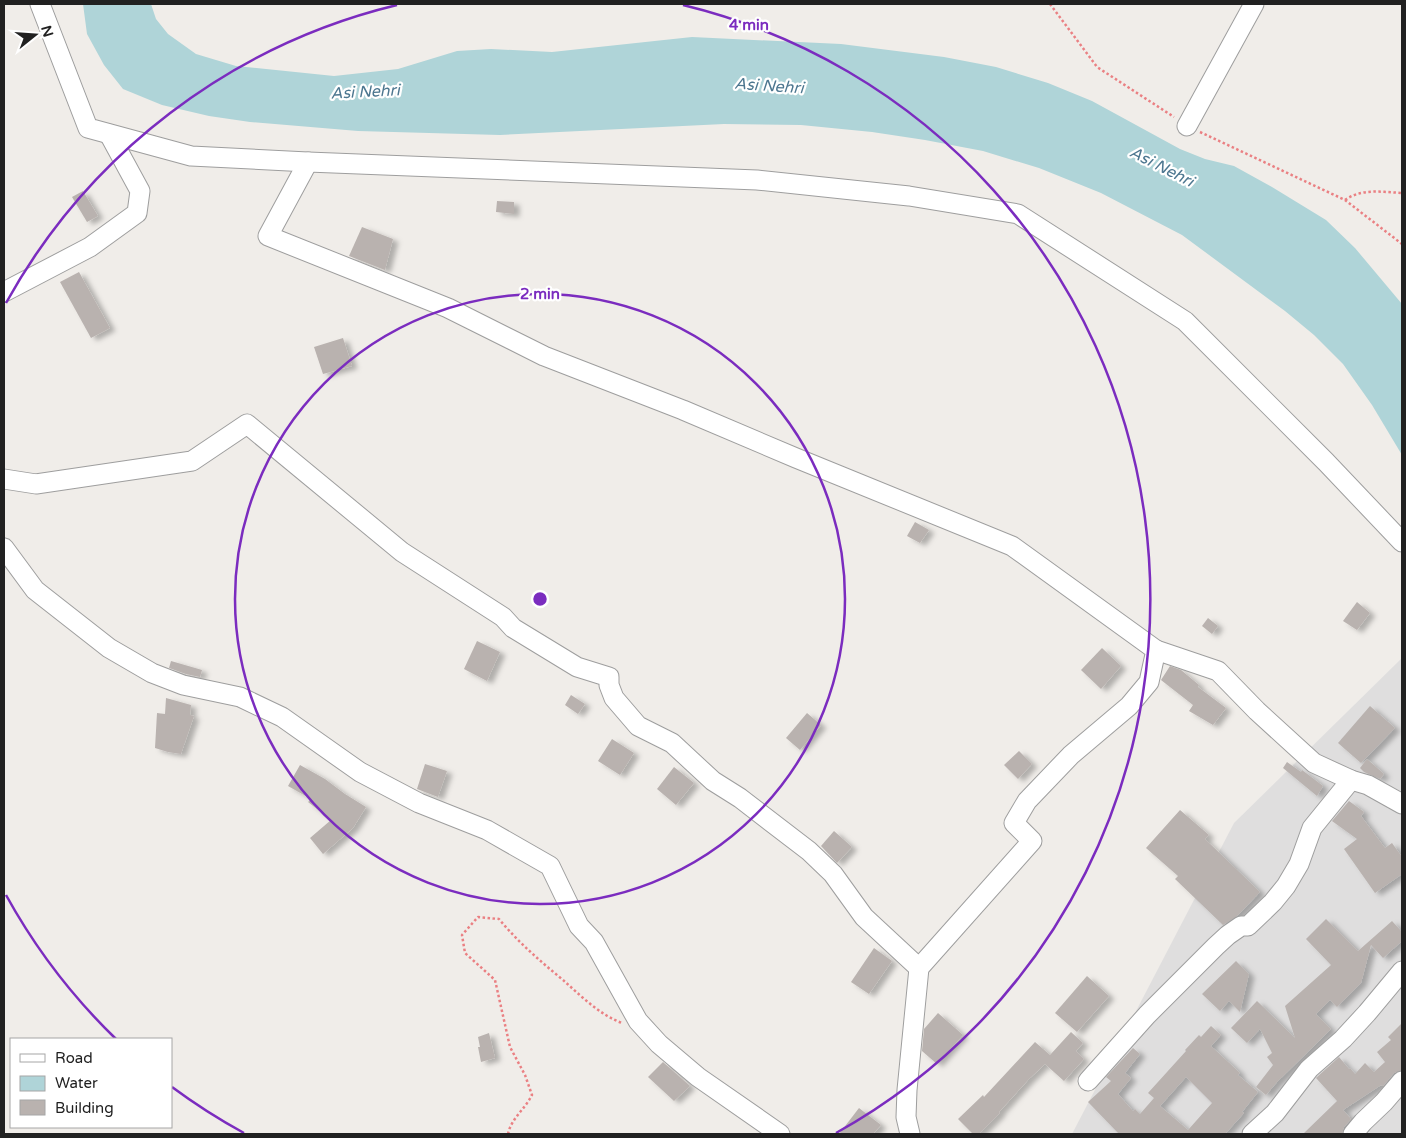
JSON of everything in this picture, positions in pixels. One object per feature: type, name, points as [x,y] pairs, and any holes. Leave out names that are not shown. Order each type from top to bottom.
[{"type":"street","points":[[40,4],[88,128],[191,156],[757,180],[909,196],[1018,214],[1185,320],[1326,462],[1402,542]]},
{"type":"street","points":[[1187,126],[1254,4]]},
{"type":"street","points":[[4,292],[90,248],[137,213],[140,191],[109,134]]},
{"type":"street","points":[[308,162],[268,236],[448,308],[544,356],[683,410],[1012,546],[1156,650],[1218,671],[1314,763],[1351,780],[1368,785],[1402,804]]},
{"type":"street","points":[[4,479],[36,484],[192,461],[247,424],[402,552],[503,617],[513,628],[577,667],[609,677],[609,685],[614,698],[638,726],[672,743],[713,781],[740,798],[809,851],[833,874],[864,917],[919,968]]},
{"type":"street","points":[[4,548],[35,590],[109,648],[152,674],[183,685],[240,697],[282,717],[360,772],[419,803],[487,830],[550,866],[579,926],[594,942],[638,1021],[659,1044],[698,1077],[780,1134]]},
{"type":"street","points":[[910,1134],[906,1116],[907,1090],[919,968],[1032,841],[1014,823],[1027,801],[1072,755],[1129,706],[1149,682],[1156,650]]},
{"type":"street","points":[[1088,1081],[1147,1015],[1228,934],[1241,926],[1248,926],[1273,902],[1286,886],[1298,864],[1312,828],[1351,780]]},
{"type":"street","points":[[1252,1134],[1275,1113],[1309,1069],[1343,1039],[1402,971]]},
{"type":"street","points":[[1353,1134],[1402,1081]]},
{"type":"path","points":[[1050,4],[1097,67],[1187,126],[1345,200],[1402,244]]},
{"type":"path","points":[[1345,200],[1353,194],[1365,192],[1402,193]]},
{"type":"path","points":[[508,1134],[516,1116],[532,1095],[528,1080],[510,1047],[495,980],[465,954],[462,935],[478,917],[499,919],[516,939],[587,1001],[614,1020],[623,1024],[638,1021]]},
{"type":"shaded area","points":[[1402,658],[1402,1134],[1072,1134],[1234,823]]},
{"type":"water","name":"Asi Nehri","points":[[83,4],[151,4],[156,19],[168,34],[196,54],[236,66],[334,76],[398,69],[457,51],[491,49],[552,52],[692,37],[841,44],[944,57],[996,67],[1048,83],[1092,101],[1180,149],[1205,159],[1234,166],[1326,220],[1355,248],[1402,304],[1402,455],[1372,405],[1343,364],[1314,335],[1285,311],[1182,235],[1101,193],[1039,168],[983,151],[925,140],[872,132],[801,125],[724,124],[500,135],[358,131],[250,122],[209,116],[162,105],[123,89],[104,65],[87,34]]},
{"type":"building","points":[[83,191],[98,216],[87,222],[72,197]]},
{"type":"building","points":[[497,201],[514,202],[514,214],[496,212]]},
{"type":"building","points":[[362,227],[393,239],[385,270],[349,256]]},
{"type":"building","points":[[79,272],[110,328],[91,338],[60,282]]},
{"type":"building","points":[[343,338],[352,366],[323,374],[314,347]]},
{"type":"building","points":[[915,522],[929,530],[920,543],[907,536]]},
{"type":"building","points":[[1357,602],[1370,613],[1357,630],[1343,621]]},
{"type":"building","points":[[1208,618],[1218,626],[1212,634],[1202,626]]},
{"type":"building","points":[[477,641],[500,652],[487,681],[464,669]]},
{"type":"building","points":[[1102,648],[1121,666],[1101,689],[1081,670]]},
{"type":"building","points":[[171,661],[202,670],[200,677],[169,668]]},
{"type":"building","points":[[1170,666],[1181,670],[1199,685],[1198,687],[1226,708],[1213,725],[1189,711],[1193,705],[1161,680]]},
{"type":"building","points":[[571,695],[585,704],[578,714],[565,705]]},
{"type":"building","points":[[166,698],[191,705],[190,715],[194,716],[181,754],[155,748],[157,713],[165,714]]},
{"type":"building","points":[[1370,706],[1395,728],[1361,763],[1338,743]]},
{"type":"building","points":[[807,713],[821,725],[800,750],[786,738]]},
{"type":"building","points":[[612,739],[634,753],[620,775],[598,761]]},
{"type":"building","points":[[1019,751],[1032,764],[1018,779],[1004,765]]},
{"type":"building","points":[[1367,759],[1384,774],[1380,779],[1364,772],[1360,768]]},
{"type":"building","points":[[1287,762],[1301,772],[1302,770],[1323,786],[1317,796],[1283,768]]},
{"type":"building","points":[[425,764],[447,771],[438,797],[417,789]]},
{"type":"building","points":[[300,765],[325,779],[366,807],[353,828],[323,854],[310,838],[331,820],[308,802],[311,799],[288,786]]},
{"type":"building","points":[[674,767],[694,783],[676,805],[657,789]]},
{"type":"building","points":[[1349,801],[1364,812],[1361,816],[1385,848],[1392,843],[1402,857],[1402,874],[1375,893],[1344,849],[1357,839],[1332,821]]},
{"type":"building","points":[[1180,810],[1209,835],[1205,839],[1260,892],[1237,916],[1223,925],[1175,879],[1178,876],[1146,848]]},
{"type":"building","points":[[834,831],[852,847],[837,863],[821,846]]},
{"type":"building","points":[[1326,919],[1358,951],[1392,921],[1402,932],[1402,941],[1383,958],[1371,945],[1361,983],[1337,1007],[1330,1000],[1316,1014],[1331,1029],[1266,1095],[1256,1087],[1273,1065],[1267,1057],[1272,1053],[1260,1029],[1247,1043],[1231,1028],[1257,1001],[1295,1038],[1285,1006],[1331,965],[1306,939]]},
{"type":"building","points":[[874,948],[892,961],[869,994],[851,982]]},
{"type":"building","points":[[1236,961],[1249,974],[1240,1012],[1229,1001],[1220,1011],[1202,994]]},
{"type":"building","points":[[1087,976],[1109,996],[1077,1032],[1055,1013]]},
{"type":"building","points":[[938,1013],[963,1035],[937,1064],[922,1051],[924,1029]]},
{"type":"building","points":[[1402,1023],[1402,1070],[1394,1073],[1383,1086],[1381,1085],[1343,1110],[1351,1119],[1344,1127],[1342,1134],[1303,1134],[1337,1101],[1316,1078],[1339,1057],[1355,1074],[1365,1063],[1374,1072],[1385,1062],[1377,1052],[1391,1040],[1388,1037]]},
{"type":"building","points":[[1211,1026],[1221,1035],[1211,1046],[1240,1073],[1238,1075],[1258,1092],[1242,1112],[1244,1113],[1225,1134],[1119,1134],[1088,1102],[1111,1081],[1106,1077],[1133,1048],[1140,1054],[1125,1073],[1131,1078],[1118,1094],[1133,1111],[1135,1109],[1140,1114],[1154,1098],[1148,1093],[1199,1035],[1201,1037]],"holes":[[[1186,1077],[1212,1103],[1188,1130],[1160,1106]]]},
{"type":"building","points":[[1071,1032],[1083,1043],[1076,1051],[1084,1059],[1064,1081],[1045,1064],[979,1134],[973,1134],[958,1119],[983,1095],[984,1097],[1035,1042],[1050,1055]]},
{"type":"building","points":[[489,1033],[495,1058],[481,1062],[478,1037]]},
{"type":"building","points":[[663,1062],[690,1086],[674,1101],[648,1077]]},
{"type":"building","points":[[859,1108],[881,1125],[873,1134],[839,1134]]}]
